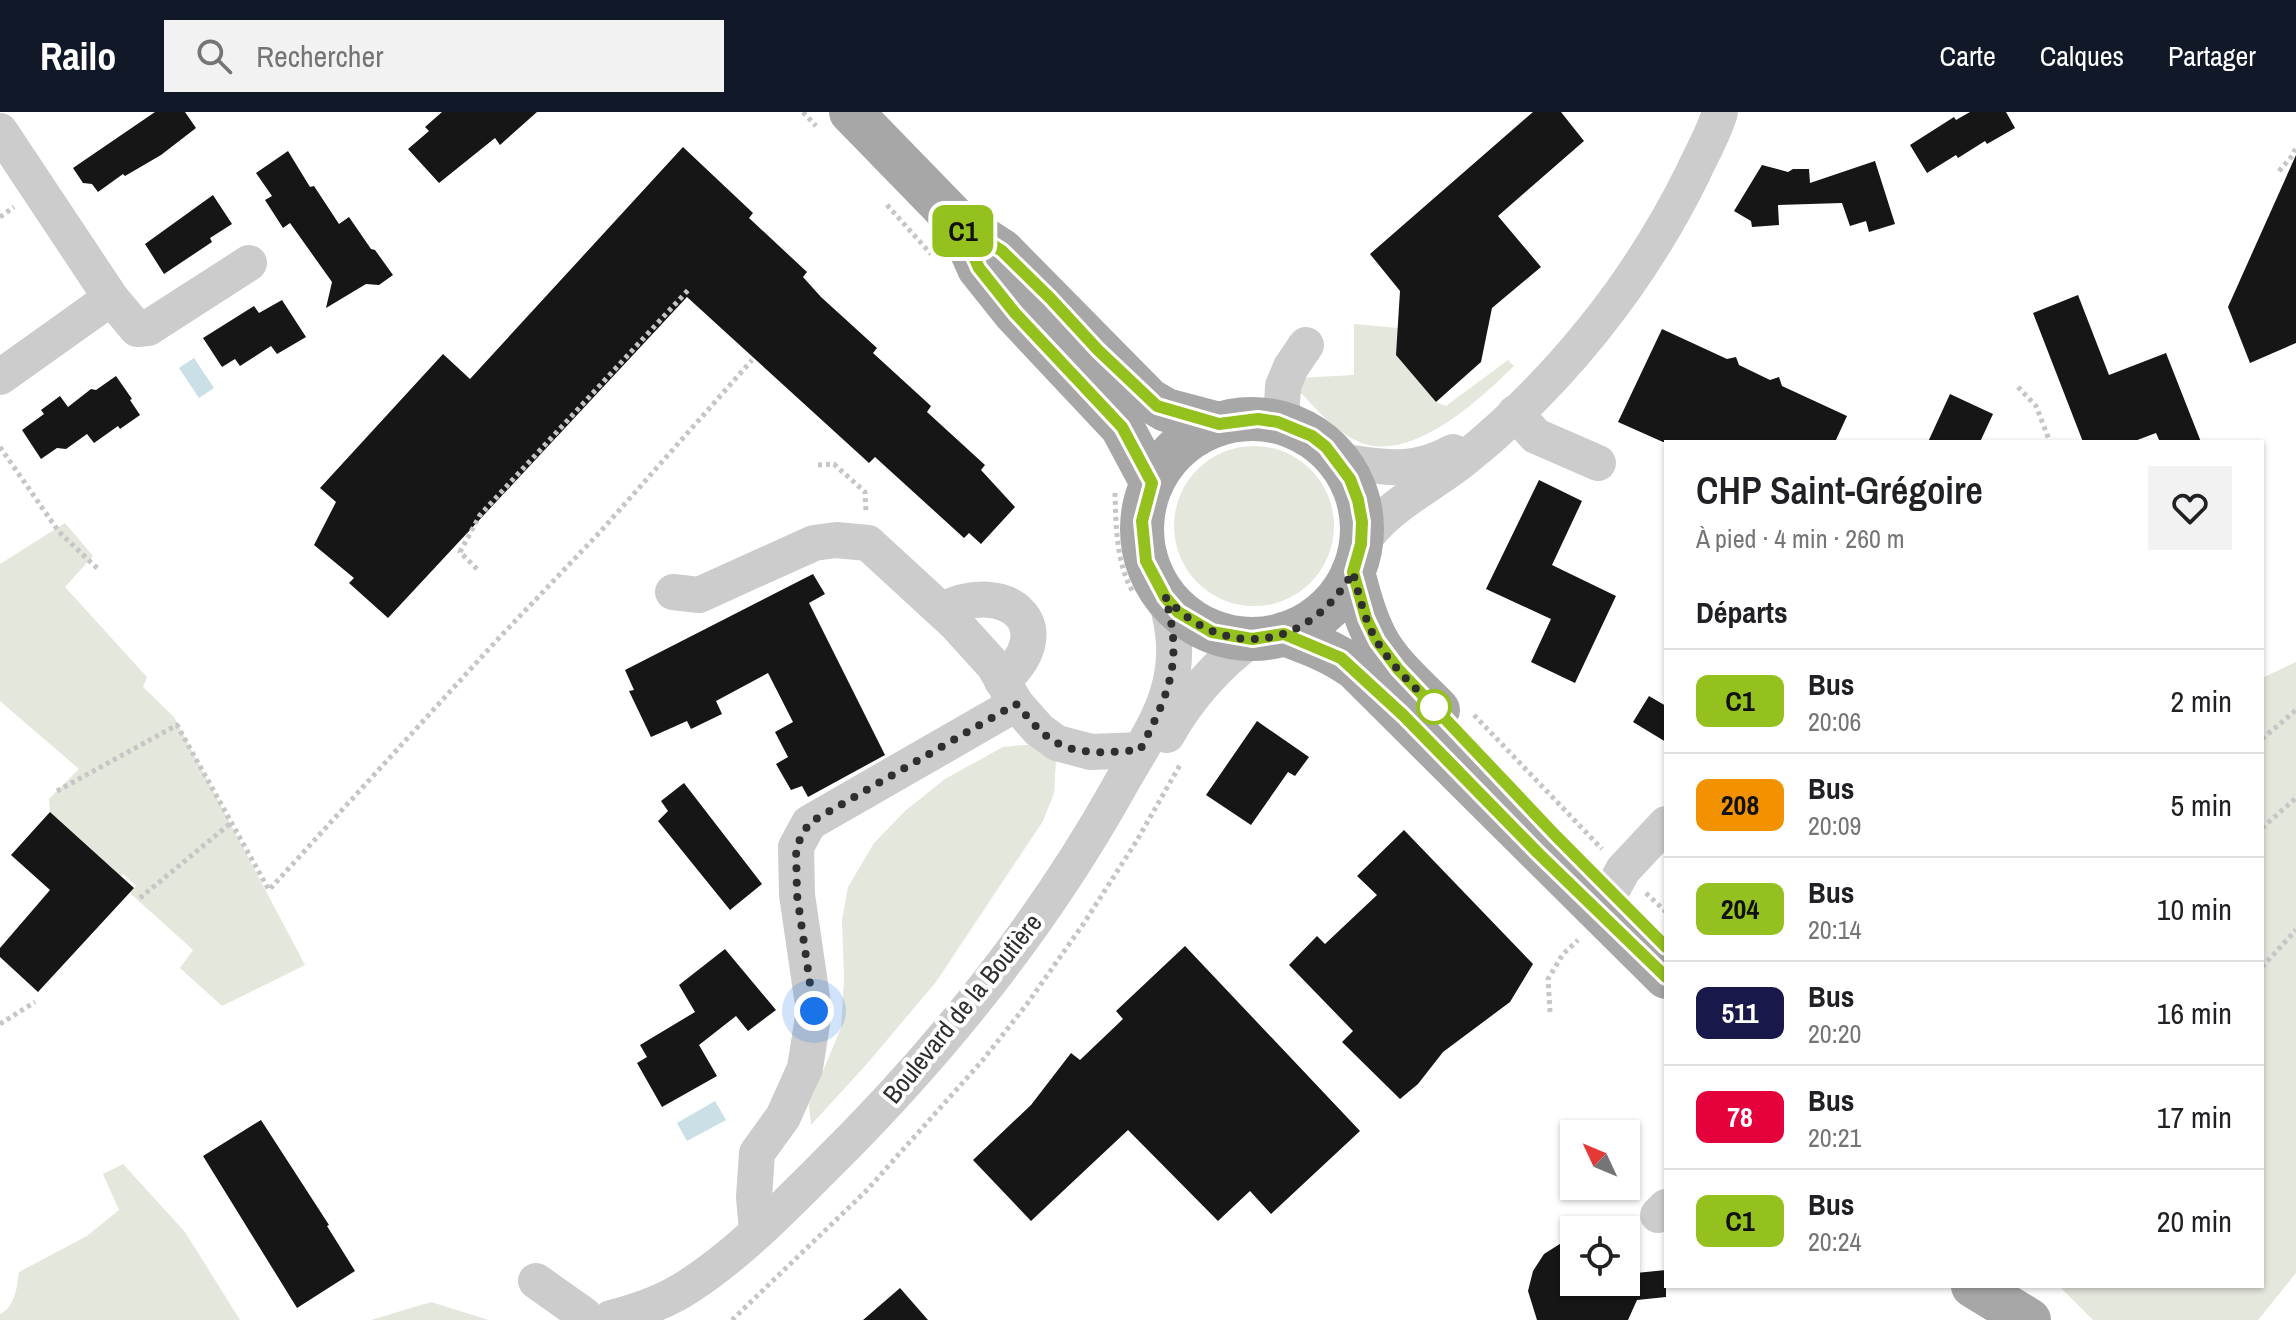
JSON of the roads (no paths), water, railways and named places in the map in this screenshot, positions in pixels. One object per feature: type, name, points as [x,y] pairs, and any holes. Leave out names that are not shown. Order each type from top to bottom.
[{"type":"main road","points":[[851,112],[959,223],[1002,251],[1149,400],[1166,410],[1219,424]]},
{"type":"main road","points":[[959,223],[979,268],[1015,313],[1122,427],[1142,521],[1142,542],[1152,599],[1222,635],[1268,637],[1316,646],[1355,668],[1664,975]]},
{"type":"main road","points":[[1133,482],[1164,463],[1198,433],[1219,424],[1258,419],[1281,423],[1312,436],[1338,461],[1350,479],[1358,500],[1362,522],[1357,558],[1366,618],[1377,641],[1398,669],[1617,881],[1664,944]]},
{"type":"main road","points":[[1268,637],[1306,625],[1325,611],[1341,593],[1357,558]]},
{"type":"main road","points":[[1976,1288],[2029,1320]]},
{"type":"main road","points":[[2007,1288],[2029,1320]]},
{"type":"street","points":[[1357,558],[1373,526],[1463,460],[1654,274],[1683,193],[1720,112]]},
{"type":"street","points":[[0,131],[132,326],[142,330],[249,263]]},
{"type":"street","points":[[0,377],[111,298]]},
{"type":"street","points":[[1281,423],[1283,386],[1306,345]]},
{"type":"street","points":[[1338,461],[1411,468],[1442,457],[1513,414]]},
{"type":"street","points":[[1513,414],[1536,436],[1598,463]]},
{"type":"street","points":[[673,592],[699,595],[802,547],[836,540],[868,543],[942,610],[994,666],[1009,692],[1039,730],[1057,743],[1091,752],[1140,750]]},
{"type":"street","points":[[757,1232],[754,1197],[757,1153],[783,1117],[805,1068],[814,1011],[797,895],[796,847],[809,823],[1009,692],[1025,655],[1029,632],[1022,615],[1012,605],[996,599],[980,598],[942,610]]},
{"type":"street","name":"Boulevard de la Boutière","points":[[595,1318],[664,1301],[710,1272],[757,1232],[892,1098],[993,977],[1061,882],[1102,817],[1160,713],[1175,645],[1173,622],[1152,599]]},
{"type":"street","name":"Boulevard de la Boutière","points":[[686,1320],[836,1180],[943,1066],[1007,987],[1075,892],[1116,828],[1168,732],[1189,701],[1234,652],[1268,637]]},
{"type":"street","points":[[1617,881],[1664,826]]},
{"type":"street","points":[[546,1320],[545,1303],[536,1281],[595,1318]]},
{"type":"water","points":[[194,358],[214,388],[199,398],[179,368]]},
{"type":"water","points":[[715,1101],[726,1120],[687,1141],[677,1123]]}]
